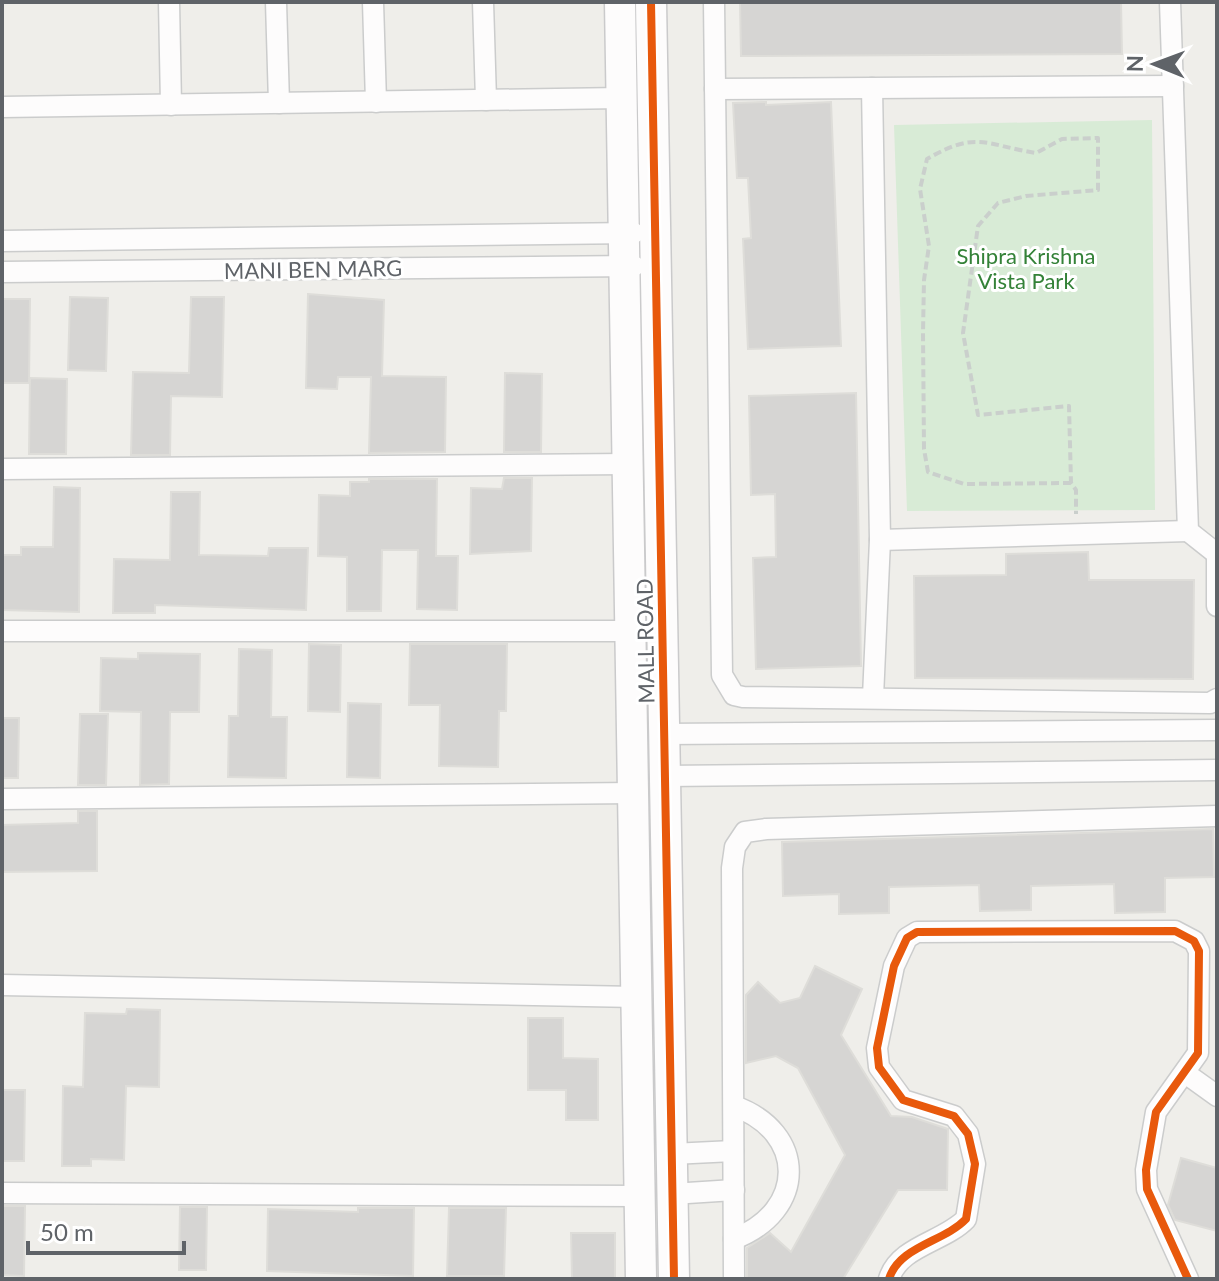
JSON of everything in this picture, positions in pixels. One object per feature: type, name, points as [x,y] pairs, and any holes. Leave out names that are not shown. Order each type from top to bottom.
[{"type":"street","points":[[169,2],[171,105]]},
{"type":"street","points":[[276,2],[279,103]]},
{"type":"street","points":[[373,2],[376,102]]},
{"type":"street","points":[[483,2],[486,100]]},
{"type":"street","name":"MALL ROAD","points":[[620,2],[641,1279]]},
{"type":"street","name":"MALL ROAD","points":[[651,2],[674,1279]]},
{"type":"street","points":[[714,2],[722,675],[726,687],[743,697],[1210,703],[1217,699]]},
{"type":"street","points":[[1170,2],[1188,531]]},
{"type":"street","points":[[715,89],[1173,86]]},
{"type":"street","points":[[872,88],[880,540],[873,697]]},
{"type":"street","points":[[2,107],[621,98]]},
{"type":"street","name":"MANI BEN MARG","points":[[2,241],[655,233]]},
{"type":"street","name":"MANI BEN MARG","points":[[2,272],[656,266]]},
{"type":"street","points":[[2,469],[627,464]]},
{"type":"street","points":[[880,540],[1188,531],[1217,556],[1217,606]]},
{"type":"street","points":[[2,631],[630,631]]},
{"type":"street","points":[[664,734],[1217,730]]},
{"type":"street","points":[[665,776],[1217,770]]},
{"type":"street","points":[[2,799],[633,793]]},
{"type":"street","points":[[734,1279],[732,868],[735,847],[745,832],[782,828],[1217,816]]},
{"type":"street","points":[[889,1279],[902,1257],[945,1236],[966,1219],[975,1164],[968,1134],[954,1116],[903,1100],[879,1067],[877,1048],[894,966],[907,938],[917,932],[1175,931],[1186,935],[1199,951],[1199,1044],[1195,1061],[1156,1112],[1146,1170],[1147,1189],[1188,1279]]},
{"type":"street","points":[[2,985],[636,997]]},
{"type":"street","points":[[1185,1073],[1217,1096]]},
{"type":"street","points":[[734,1106],[757,1114],[774,1129],[785,1150],[789,1172],[785,1195],[773,1215],[756,1230],[734,1239]]},
{"type":"street","points":[[672,1154],[733,1151]]},
{"type":"street","points":[[672,1194],[734,1190]]},
{"type":"street","points":[[2,1193],[640,1196]]},
{"type":"path","points":[[1071,483],[964,484],[928,472],[924,449],[923,333],[924,280],[929,246],[920,189],[927,159],[954,144],[978,139],[1036,153],[1062,139],[1098,138],[1098,190],[1026,196],[998,203],[978,226],[963,333],[978,415],[1069,406],[1071,483],[1076,490],[1076,534]]},
{"type":"green space","name":"Shipra Krishna Vista Park","points":[[1152,120],[1155,510],[907,511],[894,125]]},
{"type":"building","points":[[740,2],[1121,2],[1122,54],[741,56]]},
{"type":"building","points":[[766,102],[766,105],[831,102],[841,346],[748,349],[743,239],[751,238],[748,178],[737,178],[733,103]]},
{"type":"building","points":[[308,294],[384,300],[382,376],[446,377],[445,452],[369,453],[371,377],[338,377],[337,389],[306,388]]},
{"type":"building","points":[[70,297],[108,298],[106,371],[68,370]]},
{"type":"building","points":[[191,297],[224,297],[222,397],[171,396],[170,455],[131,455],[133,372],[189,373]]},
{"type":"building","points":[[2,299],[30,299],[29,383],[2,383]]},
{"type":"building","points":[[505,373],[542,374],[541,452],[504,452]]},
{"type":"building","points":[[30,378],[67,379],[66,454],[29,454]]},
{"type":"building","points":[[856,393],[861,666],[756,669],[753,558],[776,557],[775,494],[751,495],[749,396]]},
{"type":"building","points":[[504,478],[532,478],[531,551],[470,554],[471,488],[502,489]]},
{"type":"building","points":[[369,479],[437,479],[436,556],[458,556],[457,610],[417,609],[418,550],[382,550],[381,611],[347,611],[347,557],[318,556],[319,495],[350,496],[350,482],[369,482]]},
{"type":"building","points":[[54,487],[80,488],[79,612],[2,610],[2,555],[21,555],[21,547],[53,547]]},
{"type":"building","points":[[171,492],[200,492],[199,555],[268,556],[269,548],[308,548],[306,610],[155,605],[155,613],[113,613],[114,559],[170,560]]},
{"type":"building","points":[[1088,552],[1089,580],[1194,580],[1193,679],[915,678],[914,576],[1006,575],[1006,554]]},
{"type":"building","points":[[309,644],[341,645],[340,712],[308,711]]},
{"type":"building","points":[[410,644],[507,644],[506,711],[499,711],[498,767],[439,766],[440,705],[409,705]]},
{"type":"building","points":[[239,649],[272,650],[271,717],[287,717],[286,778],[228,777],[229,716],[238,716]]},
{"type":"building","points":[[138,653],[200,654],[199,712],[170,712],[169,784],[140,785],[141,712],[100,711],[101,658],[138,659]]},
{"type":"building","points":[[348,703],[381,704],[380,778],[347,777]]},
{"type":"building","points":[[80,714],[108,714],[106,785],[78,785]]},
{"type":"building","points":[[2,718],[19,718],[18,778],[2,778]]},
{"type":"building","points":[[78,811],[97,811],[97,871],[2,872],[2,825],[78,823]]},
{"type":"building","points":[[1213,829],[1214,877],[1165,878],[1165,912],[1115,913],[1114,884],[1031,886],[1031,910],[980,911],[979,885],[889,887],[889,913],[839,914],[839,894],[783,896],[782,842]]},
{"type":"building","points":[[815,966],[862,989],[841,1035],[891,1116],[912,1117],[948,1129],[947,1190],[898,1190],[843,1279],[747,1279],[747,1248],[770,1233],[791,1252],[845,1155],[798,1068],[776,1056],[746,1063],[746,995],[758,982],[780,1003],[800,998]]},
{"type":"building","points":[[127,1009],[160,1010],[159,1087],[126,1086],[124,1160],[91,1159],[91,1166],[62,1166],[63,1086],[83,1087],[85,1013],[126,1014]]},
{"type":"building","points":[[528,1018],[563,1018],[563,1058],[598,1059],[598,1120],[566,1120],[566,1090],[528,1090]]},
{"type":"building","points":[[2,1090],[25,1090],[24,1161],[2,1161]]},
{"type":"building","points":[[1181,1158],[1217,1168],[1217,1231],[1175,1220],[1168,1205]]},
{"type":"building","points":[[2,1206],[25,1206],[24,1276],[2,1275]]},
{"type":"building","points":[[180,1207],[207,1207],[206,1270],[179,1270]]},
{"type":"building","points":[[358,1208],[414,1208],[413,1276],[267,1271],[268,1209],[358,1212]]},
{"type":"building","points":[[449,1208],[506,1208],[504,1276],[447,1276]]},
{"type":"building","points":[[571,1233],[615,1233],[615,1279],[572,1279]]},
{"type":"cycle path","points":[[651,2],[674,1279]]},
{"type":"cycle path","points":[[889,1279],[902,1259],[966,1219],[975,1164],[968,1134],[954,1116],[903,1100],[879,1067],[877,1048],[894,966],[907,938],[917,932],[1175,931],[1194,941],[1199,951],[1198,1053],[1156,1112],[1146,1170],[1147,1189],[1188,1279]]}]
